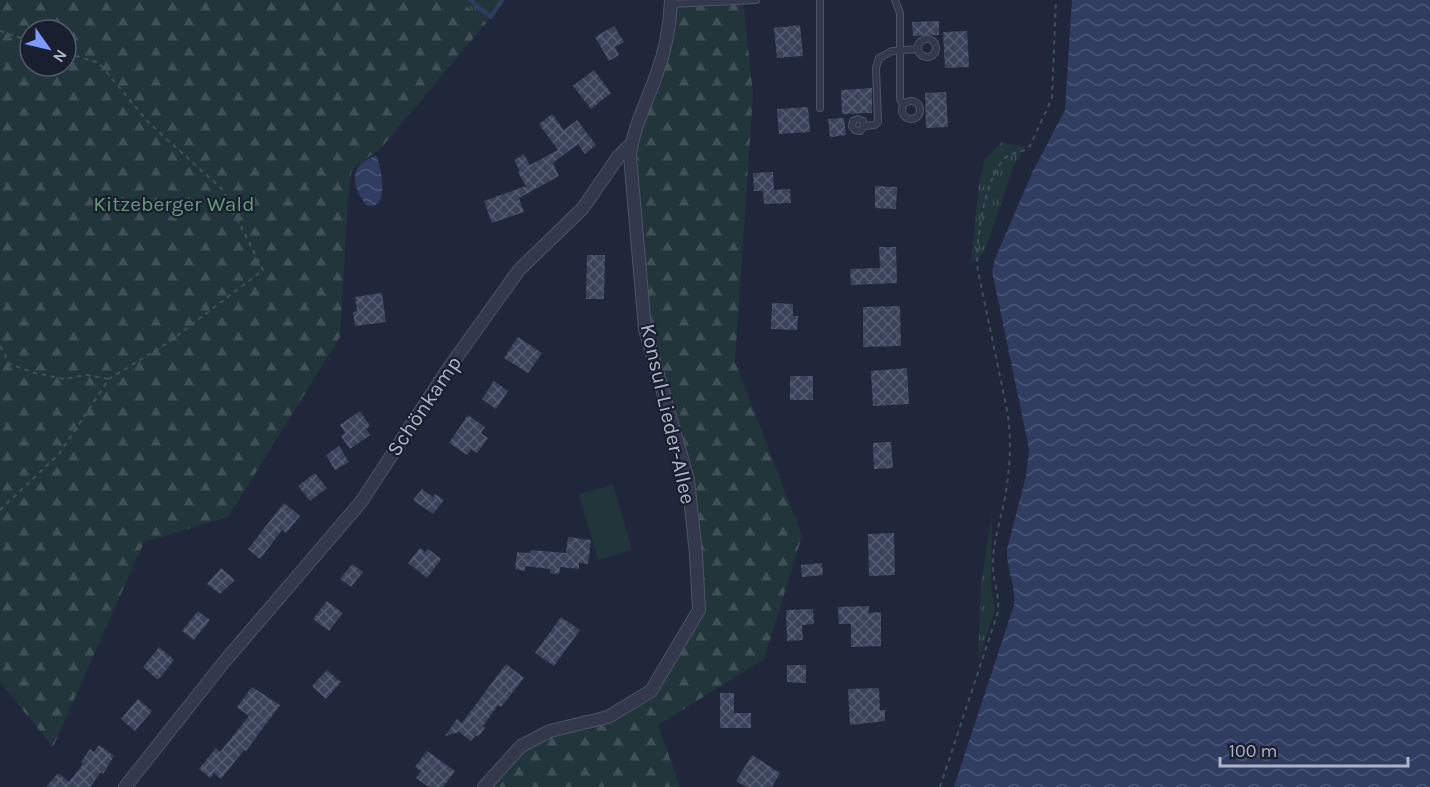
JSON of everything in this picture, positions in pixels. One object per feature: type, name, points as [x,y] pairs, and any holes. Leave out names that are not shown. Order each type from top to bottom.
[{"type":"street","name":"Schönkamp","points":[[125,787],[224,662],[361,502],[446,372],[519,270],[583,208],[618,157],[631,144],[664,50],[671,2]]},
{"type":"street","name":"Konsul-Lieder-Allee","points":[[484,787],[521,746],[550,731],[608,717],[651,691],[699,610],[688,479],[645,329],[630,156],[631,144]]},
{"type":"lane","points":[[671,2],[756,0]]},
{"type":"lane","points":[[820,0],[820,108]]},
{"type":"lane","points":[[895,0],[900,14],[900,99],[903,105]]},
{"type":"lane","points":[[864,126],[875,125],[879,118],[877,62],[886,53],[918,49]]},
{"type":"path","points":[[940,787],[998,612],[998,598],[993,578],[993,557],[1005,498],[1011,451],[1007,410],[978,271],[980,230],[992,175],[1006,158],[1030,146],[1052,99],[1056,0]]},
{"type":"path","points":[[0,31],[18,37]]},
{"type":"path","points":[[0,510],[59,454],[109,379],[170,342],[263,270],[222,189],[148,122],[99,63],[78,57]]},
{"type":"path","points":[[0,346],[10,364],[35,373],[64,380],[86,375],[109,379]]},
{"type":"green space","name":"Kitzeberger Wald","points":[[0,0],[459,0],[486,23],[381,148],[352,169],[348,199],[340,337],[228,517],[144,542],[53,747],[0,682]]},
{"type":"green space","points":[[459,0],[502,0],[486,23]]},
{"type":"green space","points":[[675,0],[743,0],[753,94],[735,361],[802,536],[764,659],[658,725],[680,787],[491,787],[524,749],[653,693],[701,611],[695,476],[650,328],[636,144]]},
{"type":"green space","points":[[1002,142],[1025,147],[1014,165],[984,253],[971,263],[979,183],[985,159]]},
{"type":"green space","points":[[613,484],[632,550],[598,560],[579,494]]},
{"type":"green space","points":[[992,515],[991,589],[995,610],[978,660],[981,583]]},
{"type":"water","points":[[1072,0],[1430,0],[1430,787],[954,787],[1014,605],[1014,590],[1007,549],[1026,476],[1029,449],[992,271],[1032,173],[1065,110]]},
{"type":"water","points":[[376,156],[380,166],[382,194],[377,204],[367,206],[355,184],[355,177],[361,165]]},
{"type":"building","points":[[939,21],[939,35],[913,36],[912,22]]},
{"type":"building","points":[[800,25],[803,56],[777,58],[774,28]]},
{"type":"building","points":[[614,26],[624,42],[615,47],[619,55],[609,61],[595,37]]},
{"type":"building","points":[[967,31],[969,67],[945,68],[943,32]]},
{"type":"building","points":[[594,70],[611,93],[591,109],[573,86]]},
{"type":"building","points":[[872,88],[872,113],[842,114],[841,90]]},
{"type":"building","points":[[946,92],[948,127],[926,128],[925,93]]},
{"type":"building","points":[[808,107],[810,132],[779,134],[777,109]]},
{"type":"building","points":[[552,114],[564,130],[577,120],[596,145],[585,154],[578,144],[553,163],[559,176],[519,198],[524,212],[492,223],[484,201],[526,186],[514,160],[524,154],[530,165],[558,150],[539,124]]},
{"type":"building","points":[[844,118],[846,135],[830,137],[828,119]]},
{"type":"building","points":[[773,172],[774,190],[790,189],[791,203],[764,204],[763,191],[754,191],[753,173]]},
{"type":"building","points":[[875,186],[897,187],[896,209],[875,208]]},
{"type":"building","points":[[879,247],[896,247],[897,283],[851,285],[850,269],[880,268]]},
{"type":"building","points":[[587,255],[605,255],[604,299],[586,299]]},
{"type":"building","points":[[382,293],[386,322],[355,326],[353,312],[357,311],[355,297]]},
{"type":"building","points":[[772,303],[793,304],[793,316],[798,316],[797,330],[771,329]]},
{"type":"building","points":[[900,306],[901,346],[863,347],[863,307]]},
{"type":"building","points":[[518,337],[542,353],[528,373],[504,358]]},
{"type":"building","points":[[907,368],[909,404],[873,406],[871,371]]},
{"type":"building","points":[[790,376],[813,376],[813,400],[790,400]]},
{"type":"building","points":[[494,381],[508,391],[496,409],[482,399]]},
{"type":"building","points":[[360,411],[370,426],[366,429],[370,435],[350,449],[341,436],[345,433],[340,425]]},
{"type":"building","points":[[468,415],[485,427],[481,433],[488,438],[477,453],[471,449],[467,455],[449,443]]},
{"type":"building","points":[[891,442],[893,468],[874,469],[873,443]]},
{"type":"building","points":[[339,446],[349,462],[335,470],[326,455]]},
{"type":"building","points":[[315,473],[327,488],[310,501],[298,486]]},
{"type":"building","points":[[422,489],[433,497],[435,494],[444,500],[433,514],[413,500]]},
{"type":"building","points":[[284,503],[300,516],[286,533],[282,530],[260,559],[248,549]]},
{"type":"building","points":[[894,533],[895,575],[869,576],[868,534]]},
{"type":"building","points":[[568,537],[591,540],[588,564],[579,563],[579,569],[560,567],[559,574],[550,573],[550,569],[525,566],[525,571],[515,569],[517,552],[530,553],[531,550],[566,553]]},
{"type":"building","points":[[420,548],[425,552],[428,549],[441,559],[427,578],[408,563]]},
{"type":"building","points":[[822,563],[823,575],[802,577],[801,565]]},
{"type":"building","points":[[352,564],[363,572],[351,587],[340,579]]},
{"type":"building","points":[[221,568],[235,580],[220,594],[207,584]]},
{"type":"building","points":[[327,601],[343,613],[329,631],[313,619]]},
{"type":"building","points":[[869,606],[869,613],[881,612],[881,646],[851,647],[851,624],[839,624],[838,607]]},
{"type":"building","points":[[813,609],[814,624],[802,625],[803,640],[787,641],[786,610]]},
{"type":"building","points":[[198,611],[210,620],[194,640],[182,631]]},
{"type":"building","points":[[561,617],[580,630],[554,666],[535,653]]},
{"type":"building","points":[[159,647],[174,660],[158,680],[143,667]]},
{"type":"building","points":[[506,664],[524,678],[501,707],[498,705],[478,737],[476,735],[471,741],[459,732],[445,736],[457,719],[462,723]]},
{"type":"building","points":[[787,665],[806,665],[806,683],[787,682]]},
{"type":"building","points":[[327,670],[341,682],[326,699],[312,686]]},
{"type":"building","points":[[252,687],[280,705],[246,751],[244,750],[221,779],[214,773],[210,778],[199,769],[216,748],[220,752],[249,716],[237,707]]},
{"type":"building","points":[[879,688],[880,710],[885,710],[885,721],[850,725],[848,689]]},
{"type":"building","points":[[720,693],[734,693],[734,713],[751,713],[751,728],[720,728]]},
{"type":"building","points":[[138,699],[152,711],[135,731],[121,719]]},
{"type":"building","points":[[99,745],[114,756],[103,774],[101,772],[90,787],[46,787],[58,773],[69,782],[83,764],[81,762],[90,749],[94,752]]},
{"type":"building","points":[[427,751],[455,771],[443,787],[429,787],[416,778],[421,771],[415,767]]},
{"type":"building","points":[[752,755],[780,773],[772,787],[746,787],[736,781]]},
{"type":"waterway","points":[[470,0],[491,17],[502,0]]}]
